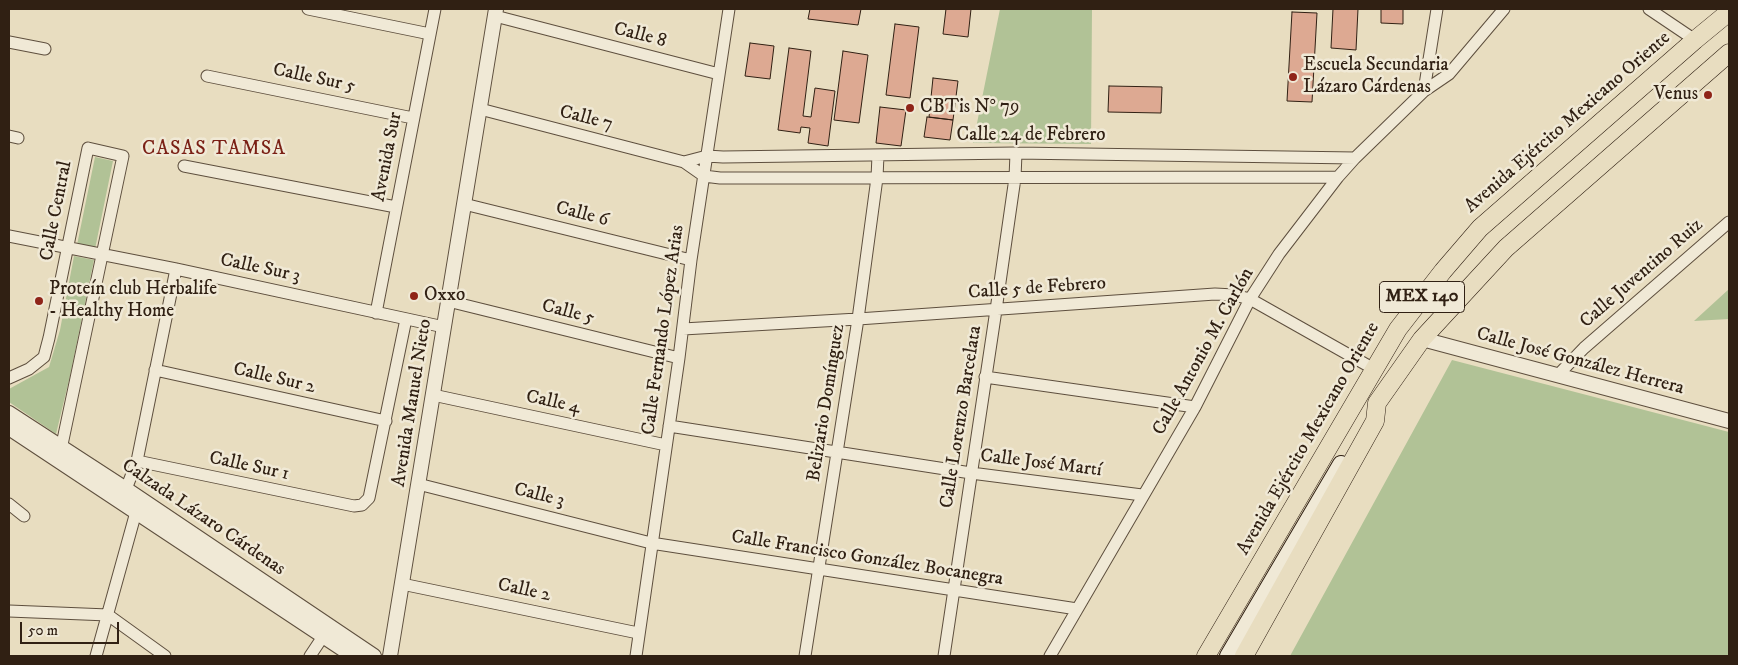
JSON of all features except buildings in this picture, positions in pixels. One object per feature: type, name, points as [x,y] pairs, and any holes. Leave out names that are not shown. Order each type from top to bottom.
[{"type":"main road","name":"Avenida Ejército Mexicano Oriente","points":[[1206,656],[1398,329],[1443,271],[1480,228],[1729,12]]},
{"type":"main road","name":"MEX 140","points":[[1228,656],[1378,403],[1422,339],[1506,248],[1729,53]]},
{"type":"main road","name":"MEX 140","points":[[1244,656],[1375,421],[1378,403]]},
{"type":"street","points":[[308,9],[430,34]]},
{"type":"street","name":"Avenida Sur","points":[[376,313],[434,9]]},
{"type":"street","name":"Calle Fernando López Arias","points":[[636,656],[679,358],[691,260],[729,9]]},
{"type":"street","points":[[1424,91],[1436,9]]},
{"type":"street","name":"Calle Antonio M. Carlón","points":[[1050,656],[1194,407],[1250,299],[1279,254],[1338,177],[1355,158],[1424,91],[1449,74],[1504,9]]},
{"type":"street","points":[[1649,9],[1695,40]]},
{"type":"street","name":"Calle 8","points":[[495,13],[719,74]]},
{"type":"street","name":"Avenida Manuel Nieto","points":[[390,656],[495,13]]},
{"type":"street","points":[[9,42],[45,49]]},
{"type":"street","name":"Calle Sur 5","points":[[207,76],[413,118]]},
{"type":"street","name":"Calle 7","points":[[480,109],[684,162],[704,176]]},
{"type":"street","name":"Calle Central","points":[[9,378],[29,369],[44,357],[88,148],[123,156],[103,255]]},
{"type":"street","name":"Calle 24 de Febrero","points":[[707,156],[1016,152],[1355,158]]},
{"type":"street","name":"Calle Lorenzo Barcelata","points":[[944,656],[996,310],[1016,152]]},
{"type":"street","name":"Belizario Domínguez","points":[[805,656],[858,319],[877,178],[878,155]]},
{"type":"street","name":"Calle 7","points":[[684,162],[707,156]]},
{"type":"street","points":[[184,166],[396,207]]},
{"type":"street","points":[[704,176],[720,178],[1338,177]]},
{"type":"street","name":"Calle 6","points":[[464,204],[691,260]]},
{"type":"street","name":"Calle Juventino Ruiz","points":[[1558,375],[1584,348],[1729,222]]},
{"type":"street","name":"Calle Sur 3","points":[[9,236],[176,269],[444,327]]},
{"type":"street","points":[[59,461],[103,255]]},
{"type":"street","points":[[126,489],[137,461],[176,269]]},
{"type":"street","name":"Calle 5 de Febrero","points":[[683,329],[996,310],[1215,294],[1234,295],[1250,299],[1374,369]]},
{"type":"street","name":"Calle 5","points":[[448,301],[679,358]]},
{"type":"street","points":[[386,421],[406,319]]},
{"type":"street","name":"Calle José González Herrera","points":[[1422,339],[1729,421]]},
{"type":"street","name":"Calle Sur 2","points":[[155,370],[386,421]]},
{"type":"street","points":[[985,378],[1194,407]]},
{"type":"street","name":"Calle 4","points":[[433,394],[666,445]]},
{"type":"street","name":"Calzada Lázaro Cárdenas","points":[[9,413],[126,489],[327,631],[353,656]]},
{"type":"street","name":"Calle Sur 1","points":[[137,461],[354,506],[362,505],[369,498],[386,421]]},
{"type":"street","name":"Calle José Martí","points":[[668,426],[971,473],[1142,495]]},
{"type":"street","name":"Calzada Lázaro Cárdenas","points":[[9,428],[136,512],[327,631],[374,656]]},
{"type":"street","name":"Calle 3","points":[[418,484],[652,543]]},
{"type":"street","points":[[9,504],[24,516]]},
{"type":"street","points":[[96,656],[136,512]]},
{"type":"street","name":"Calle Francisco González Bocanegra","points":[[652,543],[1077,609]]},
{"type":"street","name":"Calle 2","points":[[402,584],[638,633]]},
{"type":"street","points":[[9,611],[108,616],[165,656]]},
{"type":"street","points":[[310,656],[327,631]]},
{"type":"green space","points":[[1000,9],[1092,9],[1091,144],[973,143]]},
{"type":"green space","points":[[95,157],[113,161],[95,249],[77,245]]},
{"type":"green space","points":[[74,256],[94,260],[56,434],[9,402],[9,389],[49,367],[60,330]]},
{"type":"green space","points":[[1729,289],[1729,319],[1694,321]]},
{"type":"green space","points":[[1452,360],[1729,432],[1729,656],[1290,656]]},
{"type":"place","name":"Escuela Secundaria Lázaro Cárdenas","points":[[1293,77]]},
{"type":"place","name":"Venus","points":[[1708,95]]},
{"type":"place","name":"CBTis N° 79","points":[[910,108]]},
{"type":"place","name":"Oxxo","points":[[414,296]]},
{"type":"place","name":"Proteín club Herbalife - Healthy Home","points":[[39,301]]},
{"type":"district","name":"CASAS TAMSA","points":[[214,150]]}]
